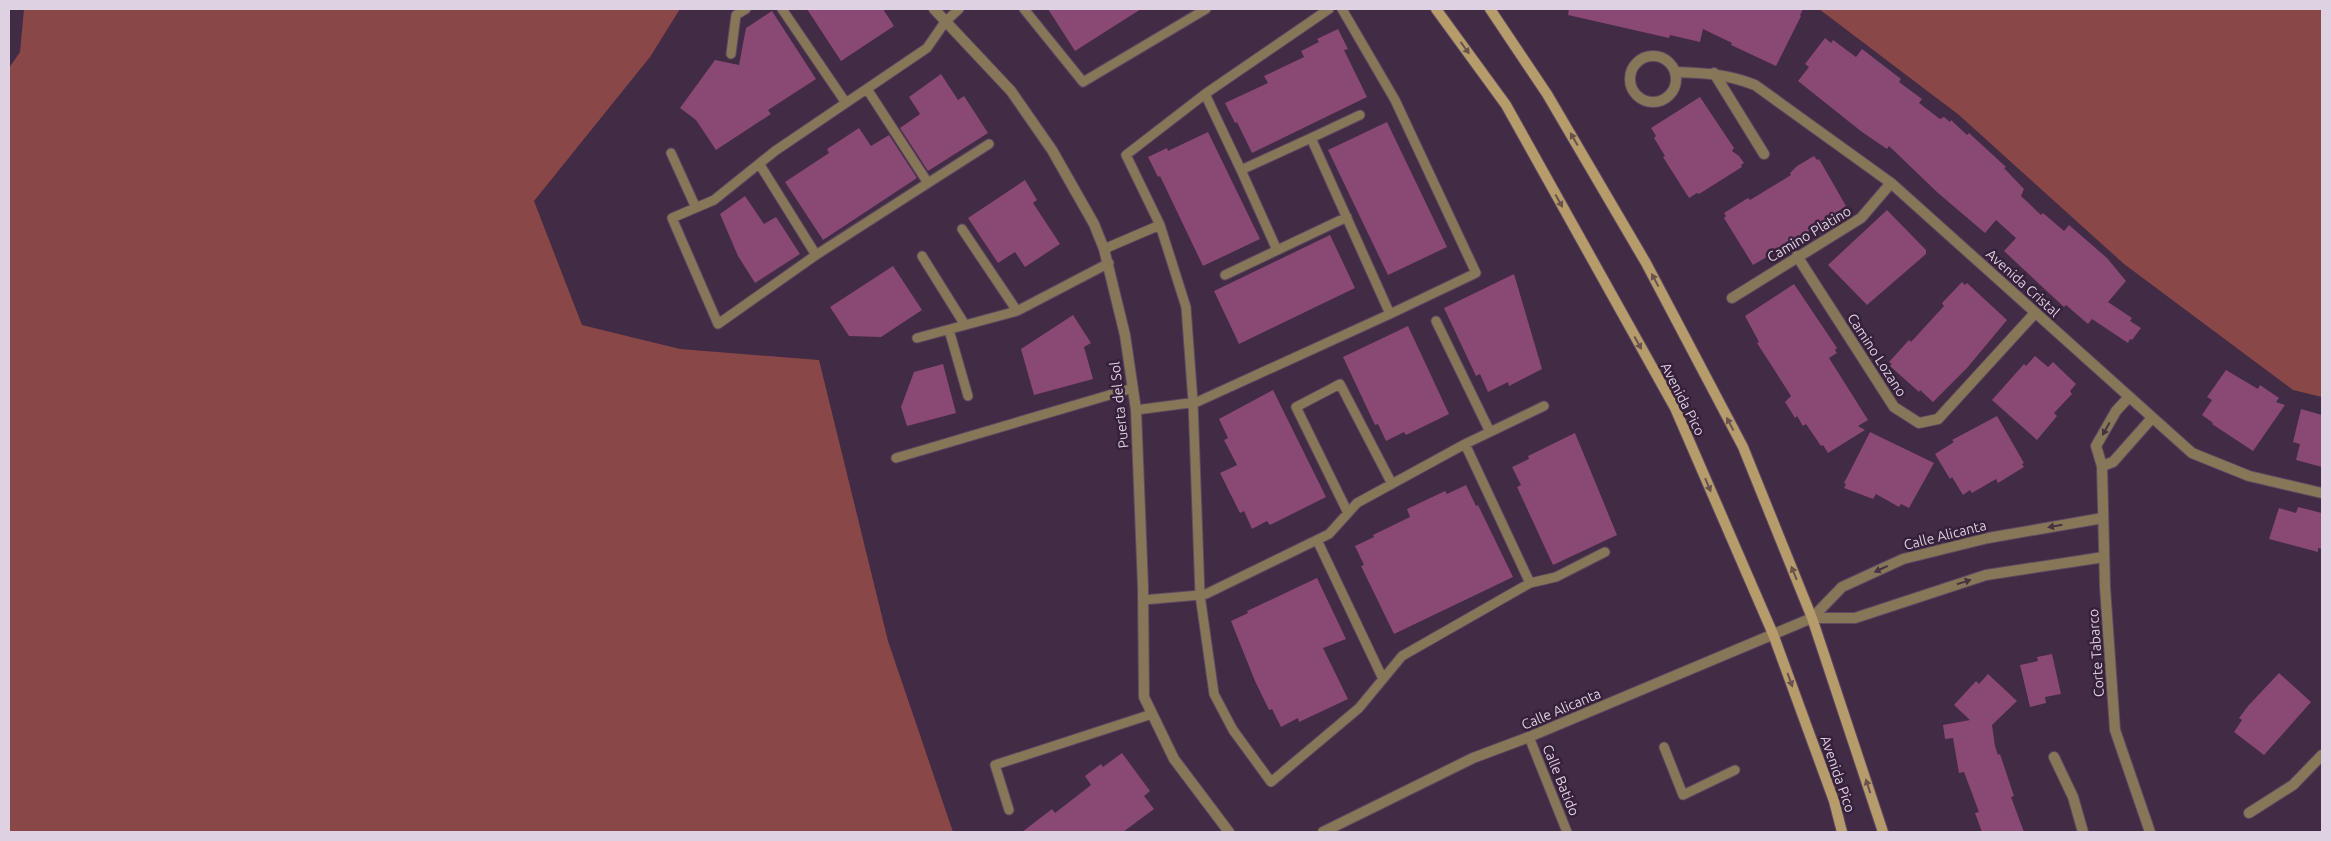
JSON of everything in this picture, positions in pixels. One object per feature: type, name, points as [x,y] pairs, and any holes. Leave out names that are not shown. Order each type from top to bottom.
[{"type":"main road","name":"Avenida Pico","points":[[1436,9],[1506,105],[1675,408],[1773,634],[1834,802],[1842,832]]},
{"type":"main road","name":"Avenida Pico","points":[[1490,9],[1547,94],[1646,263],[1743,447],[1812,618],[1883,832]]},
{"type":"street","name":"Puerta del Sol","points":[[934,9],[1017,99],[1052,150],[1094,224],[1104,249],[1109,263],[1125,335],[1136,410],[1143,600],[1144,697],[1174,759],[1229,832]]},
{"type":"street","points":[[1655,56],[1663,58],[1671,64],[1675,72],[1677,81],[1674,90],[1669,97],[1661,101],[1652,103],[1644,100],[1636,95],[1631,87],[1632,69],[1646,57],[1655,56]]},
{"type":"street","name":"Avenida Cristal","points":[[1675,72],[1714,73],[1734,76],[1755,86],[1891,183],[2192,453],[2249,476],[2322,493]]},
{"type":"street","points":[[1714,73],[1764,154]]},
{"type":"street","name":"Camino Platino","points":[[1732,298],[1861,218],[1891,183]]},
{"type":"street","name":"Camino Lozano","points":[[1797,256],[1894,408],[1919,423],[1938,419],[2035,313]]},
{"type":"street","name":"Corte Tabarco","points":[[2129,397],[2116,411],[2096,446],[2102,466],[2104,557],[2115,730],[2150,832]]},
{"type":"street","points":[[2102,466],[2112,462],[2152,418]]},
{"type":"street","name":"Calle Alicanta","points":[[1812,618],[1842,587],[1903,559],[1988,538],[2103,518]]},
{"type":"street","name":"Calle Alicanta","points":[[1323,832],[1473,758],[1529,737],[1812,618],[1855,618],[1986,575],[2104,557]]},
{"type":"street","points":[[2249,813],[2294,785],[2322,755]]},
{"type":"street","points":[[2054,757],[2073,797],[2083,832]]},
{"type":"lane","points":[[731,54],[736,16],[746,9]]},
{"type":"lane","points":[[782,9],[846,103]]},
{"type":"lane","points":[[959,9],[946,22],[927,48],[775,151],[714,200],[672,218],[718,324],[816,255],[989,144]]},
{"type":"lane","points":[[1024,9],[1082,82],[1206,9]]},
{"type":"lane","points":[[1329,9],[1204,94],[1126,155],[1160,225],[1186,306],[1193,402],[1200,595],[1214,694],[1233,730],[1271,782],[1359,708],[1402,656],[1530,583],[1556,577],[1605,552]]},
{"type":"lane","points":[[1136,410],[1193,402],[1390,314],[1476,272],[1395,100],[1342,9]]},
{"type":"lane","points":[[867,89],[928,182]]},
{"type":"lane","points":[[1204,94],[1277,250]]},
{"type":"lane","points":[[1241,170],[1360,114]]},
{"type":"lane","points":[[1311,138],[1390,314]]},
{"type":"lane","points":[[671,153],[696,208]]},
{"type":"lane","points":[[760,164],[816,255]]},
{"type":"lane","points":[[1225,275],[1347,217]]},
{"type":"lane","points":[[1104,249],[1160,225]]},
{"type":"lane","points":[[962,229],[1018,311]]},
{"type":"lane","points":[[922,256],[965,325]]},
{"type":"lane","points":[[918,338],[1018,311],[1109,263]]},
{"type":"lane","points":[[1436,321],[1490,432]]},
{"type":"lane","points":[[949,330],[968,396]]},
{"type":"lane","points":[[1348,512],[1296,407],[1340,384],[1392,484]]},
{"type":"lane","points":[[896,458],[1133,388]]},
{"type":"lane","points":[[1143,600],[1206,594],[1329,534],[1357,503],[1465,444],[1544,406]]},
{"type":"lane","points":[[1465,444],[1530,583]]},
{"type":"lane","points":[[1317,540],[1383,679]]},
{"type":"lane","points":[[1010,810],[995,765],[1152,714]]},
{"type":"lane","name":"Calle Batido","points":[[1529,737],[1567,832]]},
{"type":"lane","points":[[1664,748],[1683,795],[1735,770]]},
{"type":"shaded area","points":[[24,9],[680,9],[650,57],[534,201],[582,325],[680,349],[819,360],[888,641],[953,832],[9,832],[9,68],[20,52]]},
{"type":"shaded area","points":[[1819,9],[2322,9],[2322,397],[2293,390],[2124,264],[1959,115]]},
{"type":"building","points":[[807,9],[883,9],[894,26],[841,61]]},
{"type":"building","points":[[1048,9],[1141,9],[1075,51]]},
{"type":"building","points":[[1569,9],[1803,9],[1776,66],[1731,45],[1732,43],[1703,29],[1700,42],[1670,35],[1669,38],[1568,15]]},
{"type":"building","points":[[772,11],[816,79],[768,110],[771,114],[716,150],[696,120],[680,108],[715,60],[739,65],[746,28]]},
{"type":"building","points":[[1338,29],[1348,49],[1344,50],[1367,97],[1252,153],[1237,122],[1235,123],[1225,103],[1268,83],[1264,76],[1304,57],[1301,51],[1319,42],[1317,39]]},
{"type":"building","points":[[1825,38],[1831,43],[1833,40],[1856,57],[1862,49],[1901,79],[1899,82],[1922,99],[1919,103],[1940,119],[1944,117],[1950,122],[1951,120],[1967,135],[1969,133],[2006,167],[2004,168],[2024,189],[2021,196],[2041,215],[2043,213],[2064,231],[2069,225],[2107,258],[2126,281],[2108,302],[2132,318],[2130,321],[2141,328],[2132,340],[2130,339],[2128,343],[2092,319],[2088,324],[2066,305],[2064,307],[2004,251],[2016,238],[1996,220],[1985,233],[1938,193],[1889,146],[1887,149],[1862,132],[1798,81],[1809,67],[1805,64]]},
{"type":"building","points":[[941,74],[958,100],[964,96],[988,133],[928,171],[900,128],[920,114],[909,97]]},
{"type":"building","points":[[1700,97],[1734,148],[1732,151],[1744,163],[1741,165],[1742,167],[1699,194],[1697,193],[1689,198],[1663,157],[1665,156],[1654,138],[1656,136],[1651,128]]},
{"type":"building","points":[[1387,122],[1447,247],[1388,275],[1328,150]]},
{"type":"building","points":[[859,128],[871,146],[889,135],[917,178],[823,240],[785,182],[829,153],[827,149]]},
{"type":"building","points":[[1208,132],[1260,239],[1203,266],[1160,176],[1158,177],[1148,157],[1167,148],[1168,151]]},
{"type":"building","points":[[1814,156],[1817,160],[1819,159],[1846,206],[1796,240],[1753,265],[1724,218],[1726,216],[1724,213],[1748,198],[1750,200],[1791,175],[1790,173],[1797,166]]},
{"type":"building","points":[[1025,180],[1037,200],[1033,203],[1060,244],[1025,267],[1015,252],[998,263],[968,218]]},
{"type":"building","points":[[745,196],[764,224],[776,217],[800,254],[755,283],[738,256],[720,214]]},
{"type":"building","points":[[1887,210],[1926,250],[1926,254],[1867,305],[1828,265]]},
{"type":"building","points":[[1330,235],[1355,288],[1239,344],[1214,291]]},
{"type":"building","points":[[893,266],[922,310],[881,337],[849,336],[830,307]]},
{"type":"building","points":[[1514,274],[1542,369],[1509,386],[1508,382],[1488,392],[1480,374],[1476,376],[1444,308]]},
{"type":"building","points":[[1962,282],[1965,285],[1967,283],[2007,320],[1967,368],[1933,402],[1890,366],[1892,364],[1889,362],[1909,340],[1911,342],[1944,306],[1942,303]]},
{"type":"building","points":[[1794,284],[1837,348],[1835,350],[1837,353],[1829,358],[1868,420],[1858,426],[1865,430],[1828,453],[1806,424],[1803,426],[1797,416],[1795,418],[1785,402],[1791,396],[1757,343],[1759,342],[1745,316]]},
{"type":"building","points":[[1073,315],[1091,343],[1084,347],[1093,379],[1034,395],[1021,349]]},
{"type":"building","points":[[1408,326],[1449,414],[1406,435],[1404,432],[1386,441],[1378,424],[1375,425],[1343,357]]},
{"type":"building","points":[[2035,356],[2048,367],[2053,362],[2076,384],[2070,391],[2072,394],[2054,413],[2057,416],[2037,440],[1992,400],[2024,364],[2026,366]]},
{"type":"building","points":[[943,364],[956,413],[907,426],[901,407],[914,372]]},
{"type":"building","points":[[2226,370],[2258,389],[2260,385],[2279,398],[2276,402],[2285,405],[2253,451],[2212,424],[2202,415],[2212,400],[2207,397]]},
{"type":"building","points":[[1273,390],[1326,497],[1270,525],[1267,521],[1252,529],[1244,511],[1240,513],[1220,473],[1237,465],[1224,440],[1228,438],[1219,419]]},
{"type":"building","points":[[2301,409],[2322,415],[2322,467],[2296,460],[2300,444],[2293,442]]},
{"type":"building","points":[[1997,416],[2024,463],[2022,464],[2024,467],[1998,483],[1996,479],[1972,493],[1970,490],[1963,495],[1952,477],[1950,479],[1935,454],[1954,442],[1952,440]]},
{"type":"building","points":[[1870,432],[1934,463],[1909,508],[1901,504],[1899,507],[1876,494],[1873,499],[1844,488],[1846,484],[1844,483]]},
{"type":"building","points":[[1575,433],[1617,535],[1553,565],[1517,487],[1521,485],[1512,467],[1529,459],[1528,456]]},
{"type":"building","points":[[1466,485],[1476,506],[1478,505],[1513,577],[1394,634],[1361,566],[1364,565],[1355,546],[1410,517],[1407,509],[1445,491],[1447,494]]},
{"type":"building","points":[[2298,507],[2322,513],[2322,549],[2318,548],[2318,552],[2269,539],[2279,508],[2296,513]]},
{"type":"building","points":[[1317,578],[1346,639],[1323,648],[1348,699],[1299,722],[1298,718],[1281,727],[1272,709],[1269,710],[1255,681],[1231,621],[1248,613],[1247,611]]},
{"type":"building","points":[[2052,654],[2061,694],[2045,697],[2046,703],[2030,707],[2020,665],[2038,661],[2037,657]]},
{"type":"building","points":[[2279,673],[2311,702],[2264,755],[2234,732],[2242,720],[2239,718],[2248,706]]},
{"type":"building","points":[[1988,674],[2017,701],[1992,725],[1995,746],[1998,755],[2000,754],[2014,796],[2011,797],[2024,832],[1982,832],[1975,813],[1979,812],[1964,772],[1959,773],[1953,738],[1945,739],[1943,725],[1970,720],[1954,705],[1976,681],[1979,684]]},
{"type":"building","points":[[1122,753],[1150,791],[1144,796],[1154,809],[1123,832],[1022,832],[1052,809],[1055,813],[1091,785],[1085,776],[1101,764],[1103,767]]}]
